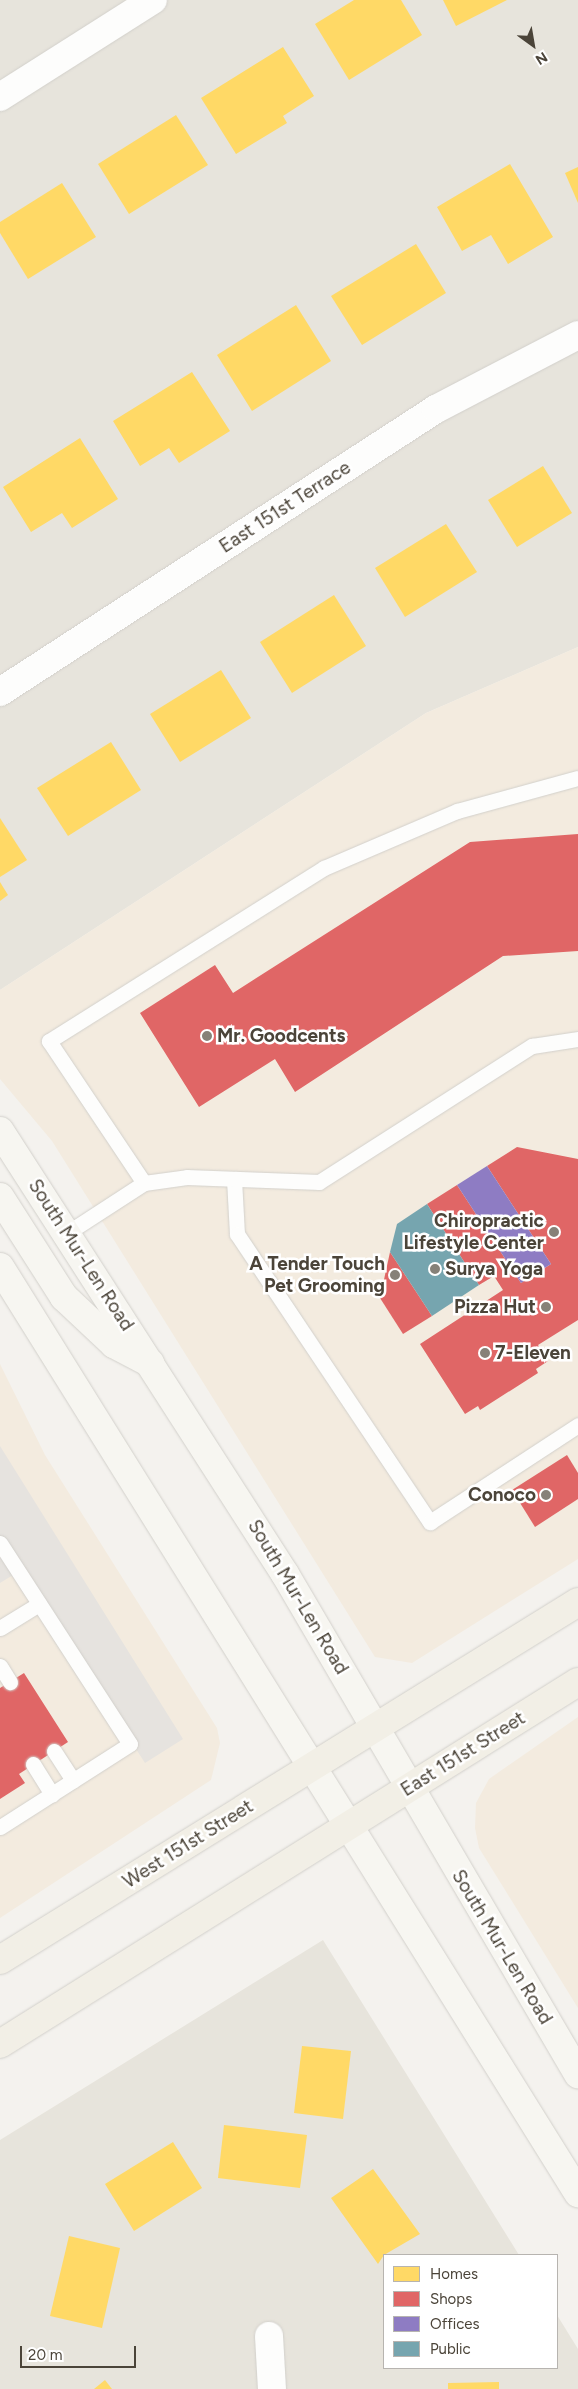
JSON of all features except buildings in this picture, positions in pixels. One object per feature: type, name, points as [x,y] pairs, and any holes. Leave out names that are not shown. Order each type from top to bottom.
[{"type":"main road","name":"South Mur-Len Road","points":[[0,1131],[152,1364],[376,1728],[408,1789],[578,2074]]},
{"type":"main road","points":[[0,1197],[64,1298],[114,1344],[152,1364]]},
{"type":"main road","points":[[0,1267],[578,2193]]},
{"type":"main road","points":[[376,1728],[578,1602]]},
{"type":"main road","name":"East 151st Street","points":[[348,1826],[578,1682]]},
{"type":"main road","name":"West 151st Street","points":[[0,1960],[376,1728]]},
{"type":"main road","points":[[0,2044],[348,1826]]},
{"type":"street","points":[[0,97],[153,0]]},
{"type":"street","name":"East 151st Terrace","points":[[0,692],[436,409],[578,335]]},
{"type":"street","points":[[270,2336],[272,2389]]},
{"type":"lane","points":[[144,1182],[49,1041],[324,868],[456,811],[578,778]]},
{"type":"lane","points":[[67,1232],[144,1182],[187,1177],[319,1182],[532,1046],[578,1039]]},
{"type":"lane","points":[[234,1179],[237,1234],[430,1522],[578,1425]]},
{"type":"lane","points":[[0,1543],[130,1744],[0,1827]]},
{"type":"lane","points":[[0,1628],[39,1604]]},
{"type":"lane","points":[[0,1666],[10,1682]]},
{"type":"lane","points":[[54,1751],[73,1780]]},
{"type":"lane","points":[[33,1764],[52,1794]]},
{"type":"lane","points":[[0,1817],[16,1817]]},
{"type":"shaded area","points":[[0,0],[578,0],[578,647],[426,713],[0,990]]},
{"type":"shaded area","points":[[578,647],[578,1559],[412,1663],[375,1657],[52,1141],[0,1079],[0,990],[426,713]]},
{"type":"shaded area","points":[[0,1364],[45,1455],[217,1728],[220,1743],[211,1780],[0,1918]]},
{"type":"shaded area","points":[[0,1446],[183,1739],[145,1763],[21,1570],[0,1583]]},
{"type":"shaded area","points":[[578,1717],[578,2008],[479,1848],[475,1828],[476,1803],[489,1779]]},
{"type":"shaded area","points":[[323,1940],[518,2254],[383,2254],[383,2369],[558,2369],[558,2317],[578,2349],[578,2389],[0,2389],[0,2140]]},
{"type":"place","name":"Mr. Goodcents","points":[[207,1036]]},
{"type":"place","name":"Chiropractic Lifestyle Center","points":[[554,1232]]},
{"type":"place","name":"Surya Yoga","points":[[435,1269]]},
{"type":"place","name":"A Tender Touch Pet Grooming","points":[[395,1275]]},
{"type":"place","name":"Pizza Hut","points":[[546,1307]]},
{"type":"place","name":"7-Eleven","points":[[485,1353]]},
{"type":"place","name":"Conoco","points":[[546,1495]]}]
